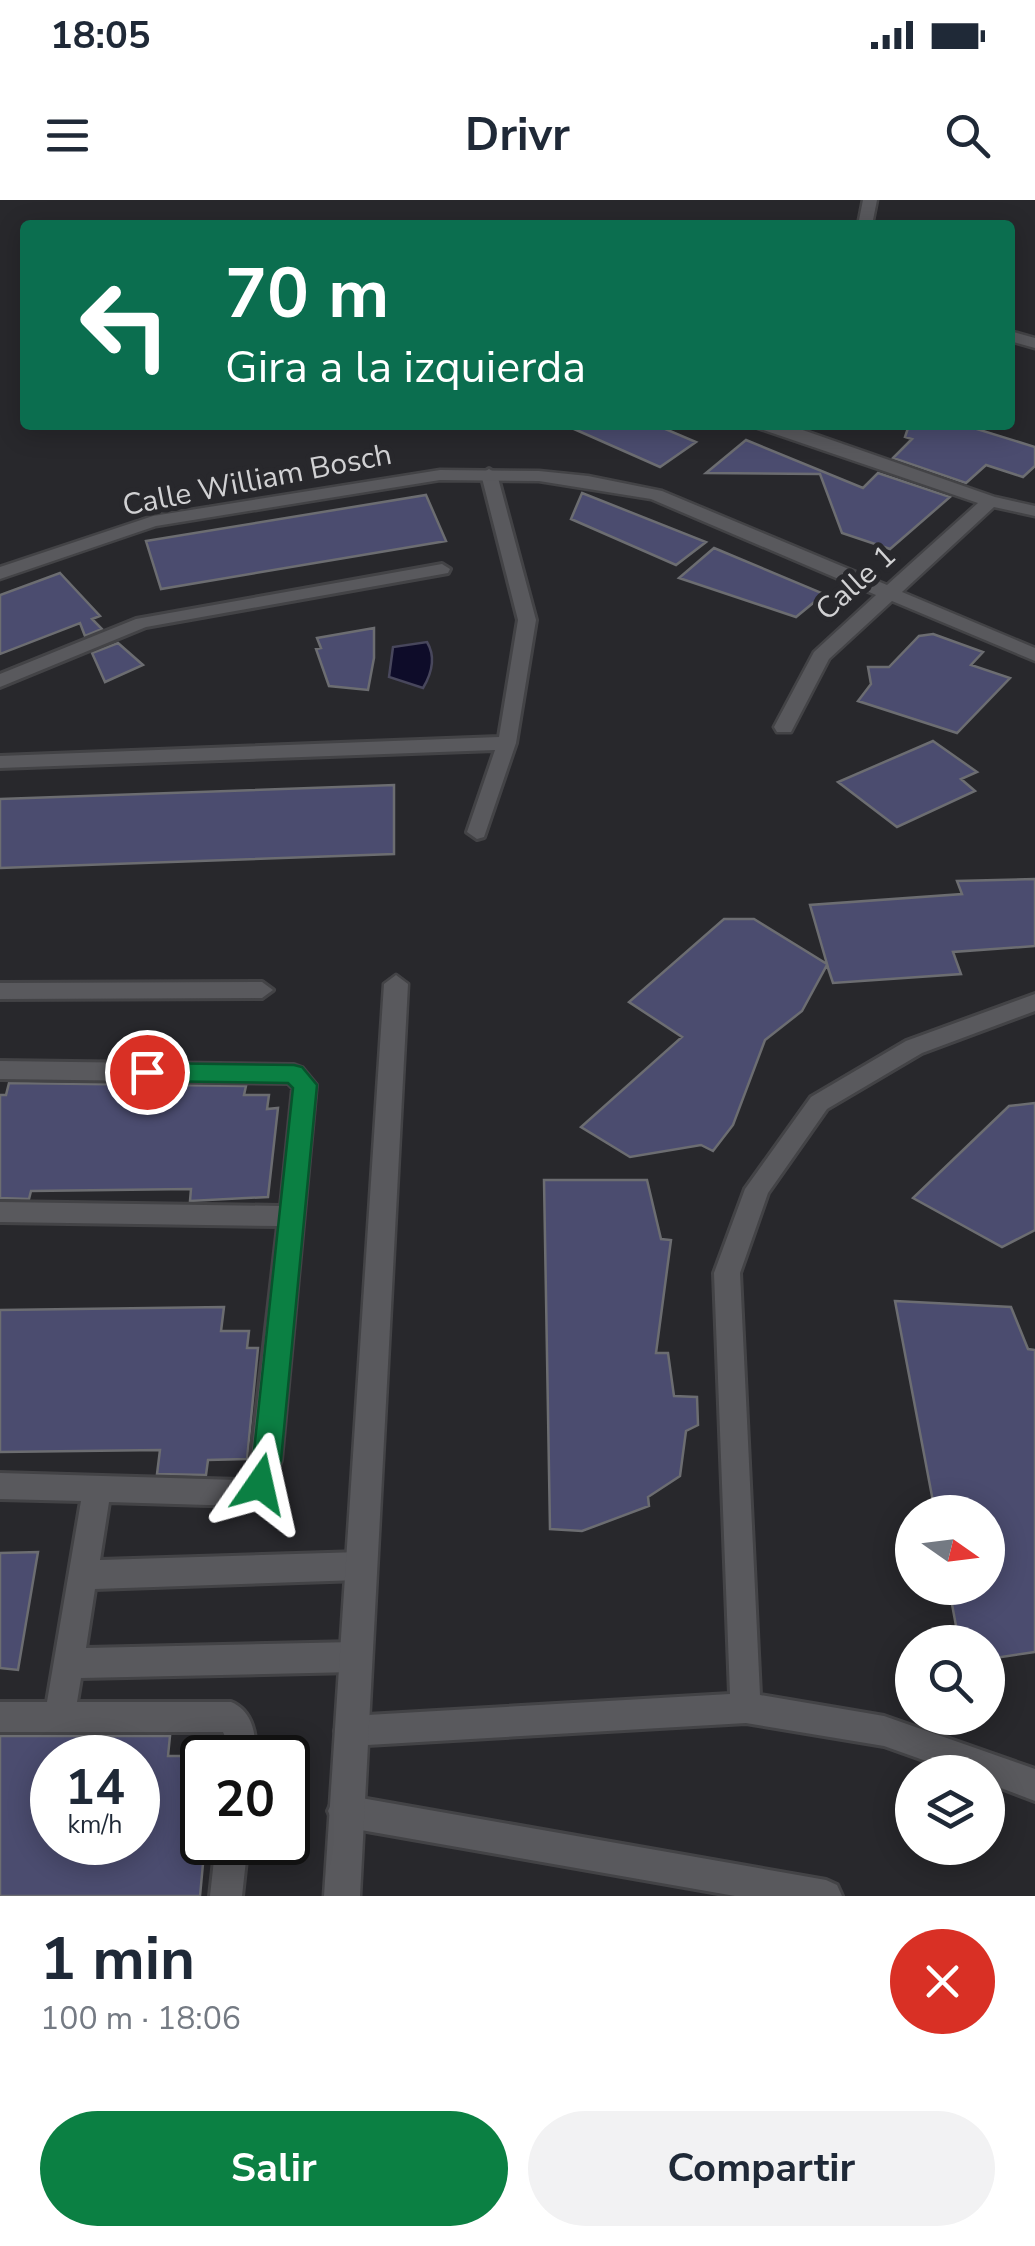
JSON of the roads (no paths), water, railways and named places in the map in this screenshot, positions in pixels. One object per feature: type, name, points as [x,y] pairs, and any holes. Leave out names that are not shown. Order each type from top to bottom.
[{"type":"street","points":[[781,430],[990,501],[1035,511]]},
{"type":"street","name":"Calle William Bosch","points":[[0,573],[153,521],[440,475],[588,480],[656,495],[1035,655]]},
{"type":"street","name":"Calle 1","points":[[784,726],[820,656],[990,501]]},
{"type":"street","points":[[342,1896],[344,1811],[396,984]]},
{"type":"lane","points":[[477,832],[507,743],[526,620],[490,474]]},
{"type":"lane","points":[[0,681],[142,623],[442,568]]},
{"type":"lane","points":[[0,762],[507,743]]},
{"type":"lane","points":[[0,992],[262,990]]},
{"type":"lane","points":[[746,1708],[727,1273],[757,1189],[818,1103],[914,1047],[1035,1002]]},
{"type":"lane","points":[[0,1070],[294,1074],[305,1085],[267,1460],[260,1484],[241,1492],[0,1486]]},
{"type":"lane","points":[[0,1212],[291,1216]]},
{"type":"lane","points":[[60,1716],[97,1489]]},
{"type":"lane","points":[[83,1575],[360,1566]]},
{"type":"lane","points":[[68,1663],[354,1657]]},
{"type":"lane","points":[[350,1731],[746,1708],[884,1731],[1035,1785]]},
{"type":"lane","points":[[0,1717],[231,1717],[241,1735]]},
{"type":"lane","points":[[344,1811],[826,1896]]},
{"type":"lane","points":[[226,1896],[229,1865]]}]
